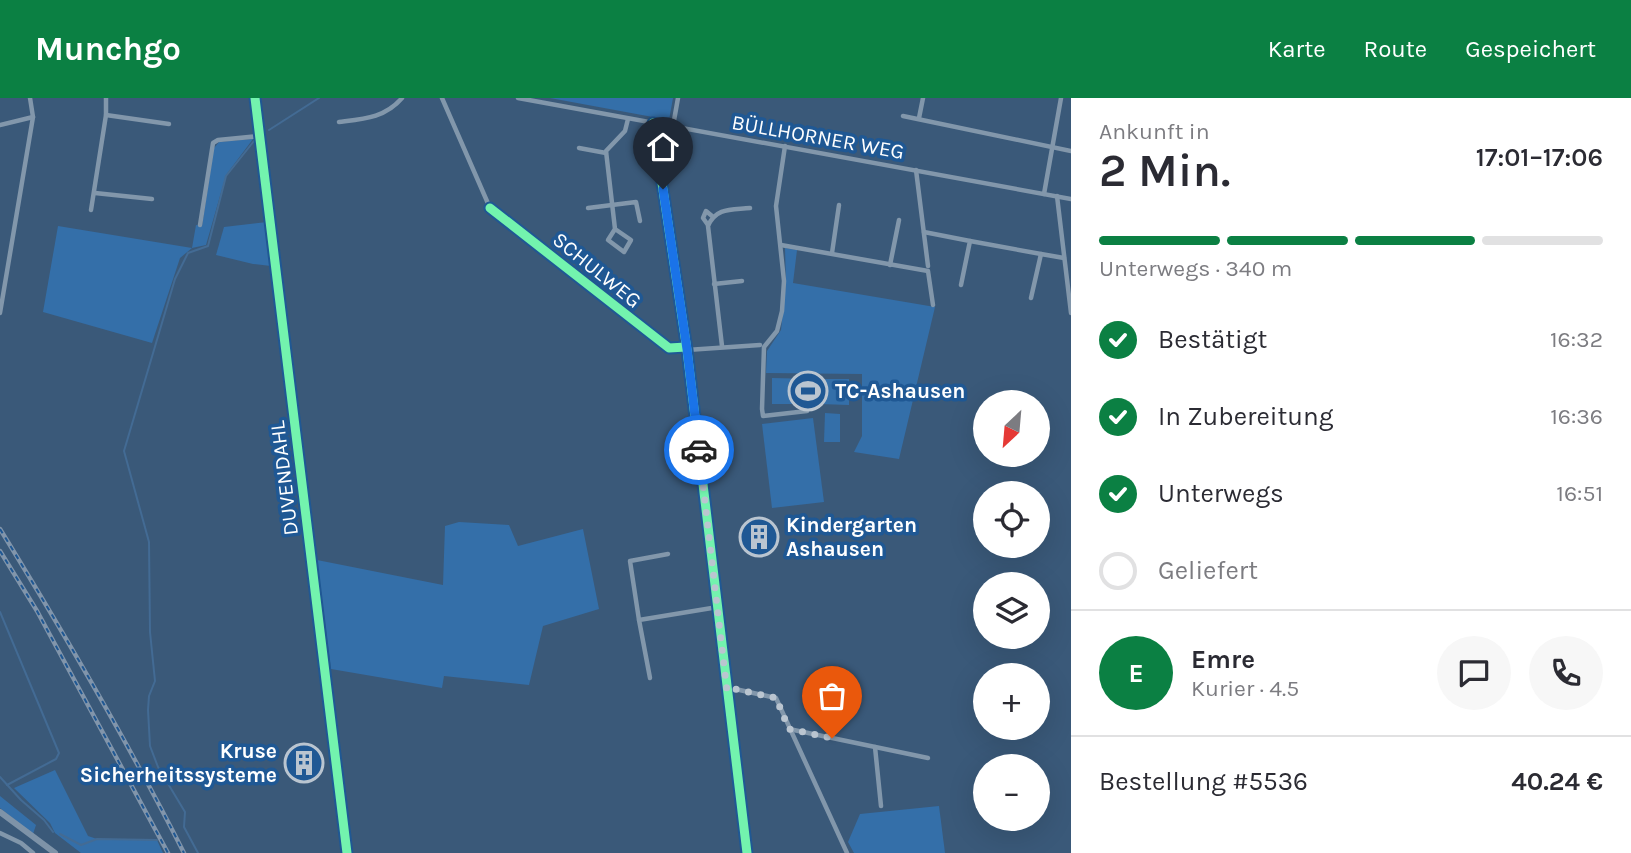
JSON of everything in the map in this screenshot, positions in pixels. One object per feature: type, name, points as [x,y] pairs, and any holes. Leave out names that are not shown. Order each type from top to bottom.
[{"type":"main road","points":[[0,812],[55,853]]},
{"type":"street","points":[[0,313],[33,117],[30,98]]},
{"type":"street","points":[[91,211],[106,115],[106,98]]},
{"type":"street","name":"DUVENDAHL","points":[[255,98],[347,853]]},
{"type":"street","points":[[339,122],[375,118],[402,98]]},
{"type":"street","points":[[442,98],[490,208]]},
{"type":"street","name":"BÜLLHORNER WEG","points":[[518,98],[1071,199]]},
{"type":"street","points":[[673,126],[678,98]]},
{"type":"street","points":[[919,118],[923,98]]},
{"type":"street","points":[[1044,194],[1061,98]]},
{"type":"street","points":[[106,115],[169,124]]},
{"type":"street","points":[[903,116],[1071,151]]},
{"type":"street","points":[[0,125],[33,117]]},
{"type":"street","points":[[615,229],[631,240],[624,252],[608,240],[615,229],[606,153],[625,131],[628,119]]},
{"type":"street","points":[[653,123],[687,349],[747,853]]},
{"type":"street","points":[[200,225],[213,143],[218,140],[260,136]]},
{"type":"street","points":[[785,146],[776,206],[784,281],[782,311],[777,331],[764,347],[763,416],[807,411]]},
{"type":"street","points":[[579,148],[606,153]]},
{"type":"street","points":[[916,170],[928,266]]},
{"type":"street","points":[[94,193],[152,200]]},
{"type":"street","points":[[1057,196],[1071,313]]},
{"type":"street","points":[[588,208],[636,202],[640,221]]},
{"type":"street","points":[[832,253],[839,205]]},
{"type":"street","points":[[722,346],[708,226],[712,216],[718,212],[750,208]]},
{"type":"street","points":[[890,265],[899,220]]},
{"type":"street","points":[[924,232],[1064,258]]},
{"type":"street","points":[[961,285],[971,241]]},
{"type":"street","points":[[781,245],[928,271],[933,305]]},
{"type":"street","points":[[1031,298],[1041,254]]},
{"type":"street","points":[[714,284],[742,281]]},
{"type":"street","points":[[687,349],[760,345]]},
{"type":"street","points":[[650,678],[630,561],[668,554]]},
{"type":"street","points":[[639,620],[718,607]]},
{"type":"street","points":[[727,691],[735,689],[776,698],[846,853]]},
{"type":"street","points":[[789,729],[928,758]]},
{"type":"street","points":[[875,747],[881,806]]},
{"type":"street","points":[[0,833],[21,843],[33,853]]},
{"type":"shaded area","points":[[550,98],[673,98],[669,120]]},
{"type":"shaded area","points":[[253,139],[226,175],[206,245],[192,248],[196,225],[202,226],[214,148],[219,142]]},
{"type":"shaded area","points":[[267,222],[271,266],[216,255],[224,227]]},
{"type":"shaded area","points":[[58,226],[192,248],[180,258],[152,343],[43,312]]},
{"type":"shaded area","points":[[785,248],[797,250],[793,283],[935,307],[899,459],[854,452],[862,436],[862,374],[766,373],[767,351],[781,330],[786,282]]},
{"type":"shaded area","points":[[772,378],[815,379],[815,404],[772,404]]},
{"type":"shaded area","points":[[820,379],[849,379],[849,405],[820,404]]},
{"type":"shaded area","points":[[825,413],[840,414],[840,442],[824,442]]},
{"type":"shaded area","points":[[813,418],[824,502],[772,508],[762,424]]},
{"type":"shaded area","points":[[459,522],[509,525],[518,546],[583,529],[599,609],[543,626],[529,685],[444,676],[442,688],[331,669],[317,560],[443,585],[445,526]]},
{"type":"shaded area","points":[[55,770],[88,836],[97,839],[157,840],[163,853],[81,853],[55,833],[50,823],[14,788]]},
{"type":"shaded area","points":[[0,796],[36,825],[33,834],[0,808]]},
{"type":"shaded area","points":[[939,806],[945,853],[854,853],[848,842],[860,814]]},
{"type":"waterway","points":[[269,130],[319,98]]},
{"type":"waterway","points":[[198,853],[184,827],[185,812],[158,767],[150,746],[149,696],[155,681],[150,632],[149,542],[124,451],[175,279],[188,253],[208,246],[226,176],[254,141]]},
{"type":"waterway","points":[[0,612],[59,753],[56,759],[7,785]]},
{"type":"waterway","points":[[0,777],[53,832]]},
{"type":"waterway","points":[[60,834],[81,845],[97,839],[157,840]]},
{"type":"railway","points":[[0,529],[95,689],[184,853]]},
{"type":"railway","points":[[0,551],[37,611],[168,853]]},
{"type":"cycle path","points":[[255,98],[347,853]]},
{"type":"cycle path","points":[[653,123],[687,350],[747,853]]},
{"type":"cycle path","name":"SCHULWEG","points":[[490,208],[669,348],[686,347]]},
{"type":"way so far","points":[[699,450],[727,691],[735,689],[776,698],[789,729],[832,738]]},
{"type":"place","name":"TC-Ashausen","points":[[808,391]]},
{"type":"place","name":"Kindergarten Ashausen","points":[[759,537]]},
{"type":"place","name":"Kruse Sicherheitssysteme","points":[[304,763]]},
{"type":"route","points":[[663,189],[699,450]]}]
